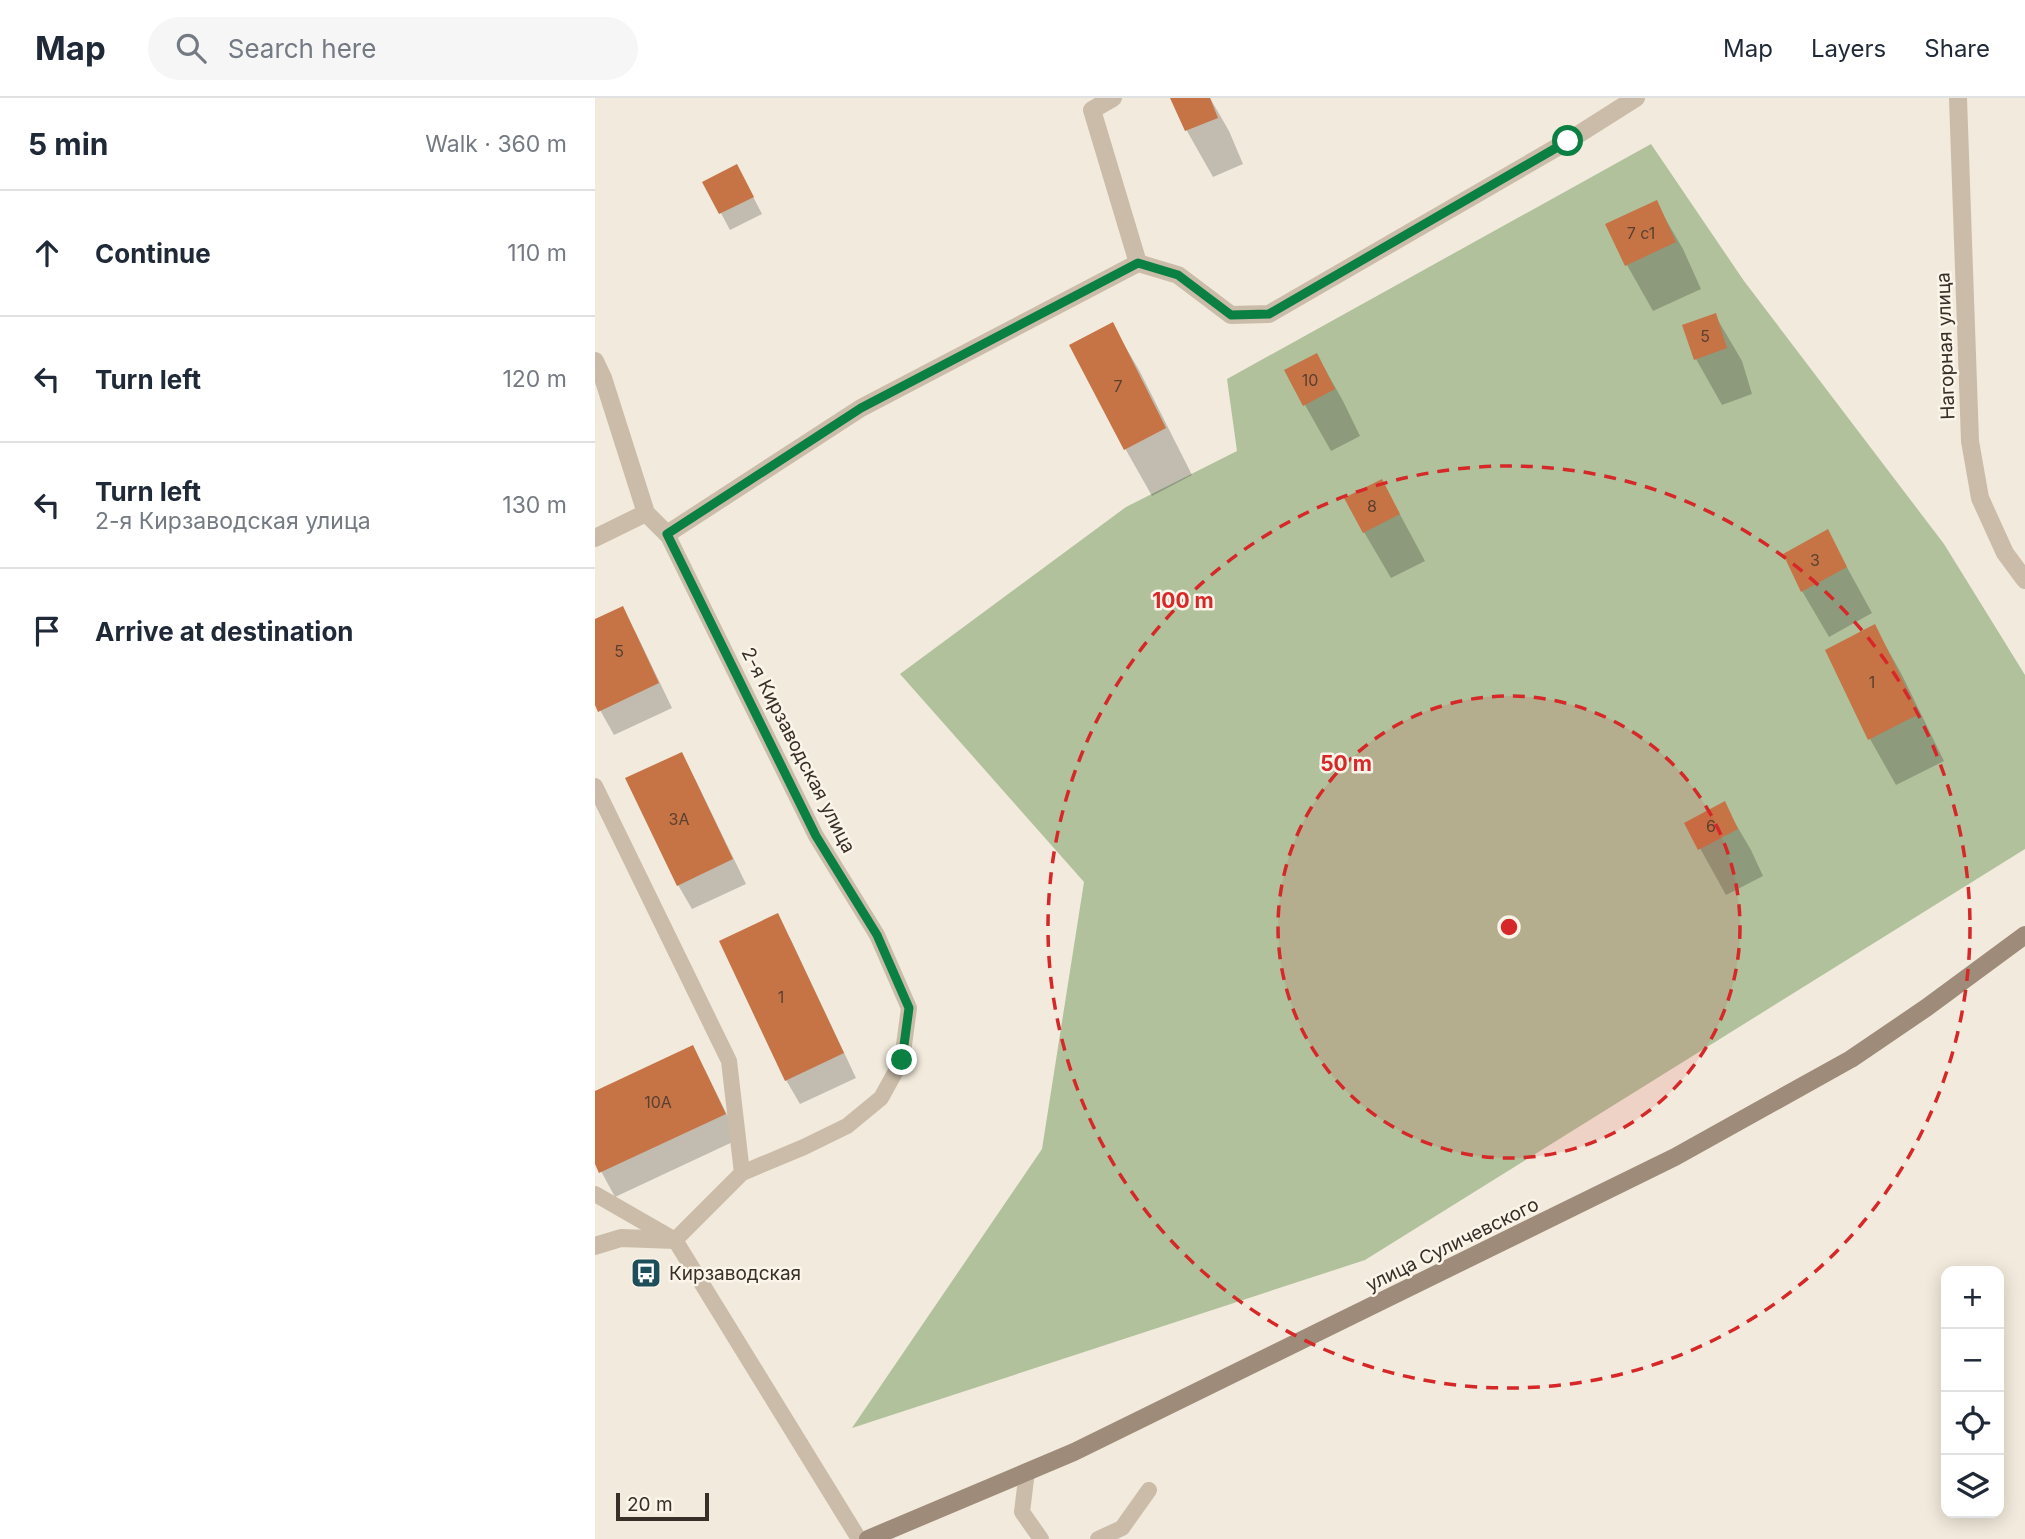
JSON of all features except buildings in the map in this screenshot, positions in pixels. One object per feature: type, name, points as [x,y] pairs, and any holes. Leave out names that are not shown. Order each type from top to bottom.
[{"type":"street","points":[[1113,98],[1089,104],[1138,263]]},
{"type":"street","points":[[595,361],[603,378],[646,513],[667,534],[861,408],[1138,263],[1178,275],[1231,315],[1269,314],[1556,148],[1636,98]]},
{"type":"street","name":"Нагорная улица","points":[[1958,98],[1970,442],[1980,498],[2005,553],[2025,580]]},
{"type":"street","points":[[595,538],[646,513]]},
{"type":"street","points":[[2005,553],[2025,551]]},
{"type":"street","name":"улица Суличевского","points":[[868,1539],[1074,1452],[1675,1157],[1851,1059],[2025,935]]},
{"type":"street","points":[[595,1246],[621,1238],[675,1240]]},
{"type":"lane","name":"2-я Кирзаводская улица","points":[[667,534],[816,836],[877,935],[909,1008],[902,1060],[881,1098],[846,1126],[742,1173],[675,1240]]},
{"type":"lane","points":[[595,786],[729,1061],[742,1173]]},
{"type":"lane","points":[[595,1194],[675,1240],[859,1539]]},
{"type":"lane","points":[[1027,1471],[1021,1512],[1041,1539]]},
{"type":"lane","points":[[1098,1539],[1122,1528],[1149,1490]]},
{"type":"green space","points":[[1651,144],[1744,281],[1944,544],[2025,675],[2025,849],[1365,1260],[852,1428],[1042,1149],[1084,882],[900,674],[1126,507],[1237,451],[1227,379]]},
{"type":"place","name":"Кирзаводская","points":[[646,1273]]},
{"type":"route","points":[[902,1060],[909,1008],[877,935],[816,836],[667,534],[861,408],[1138,263],[1178,275],[1231,315],[1269,314],[1568,141]]}]
